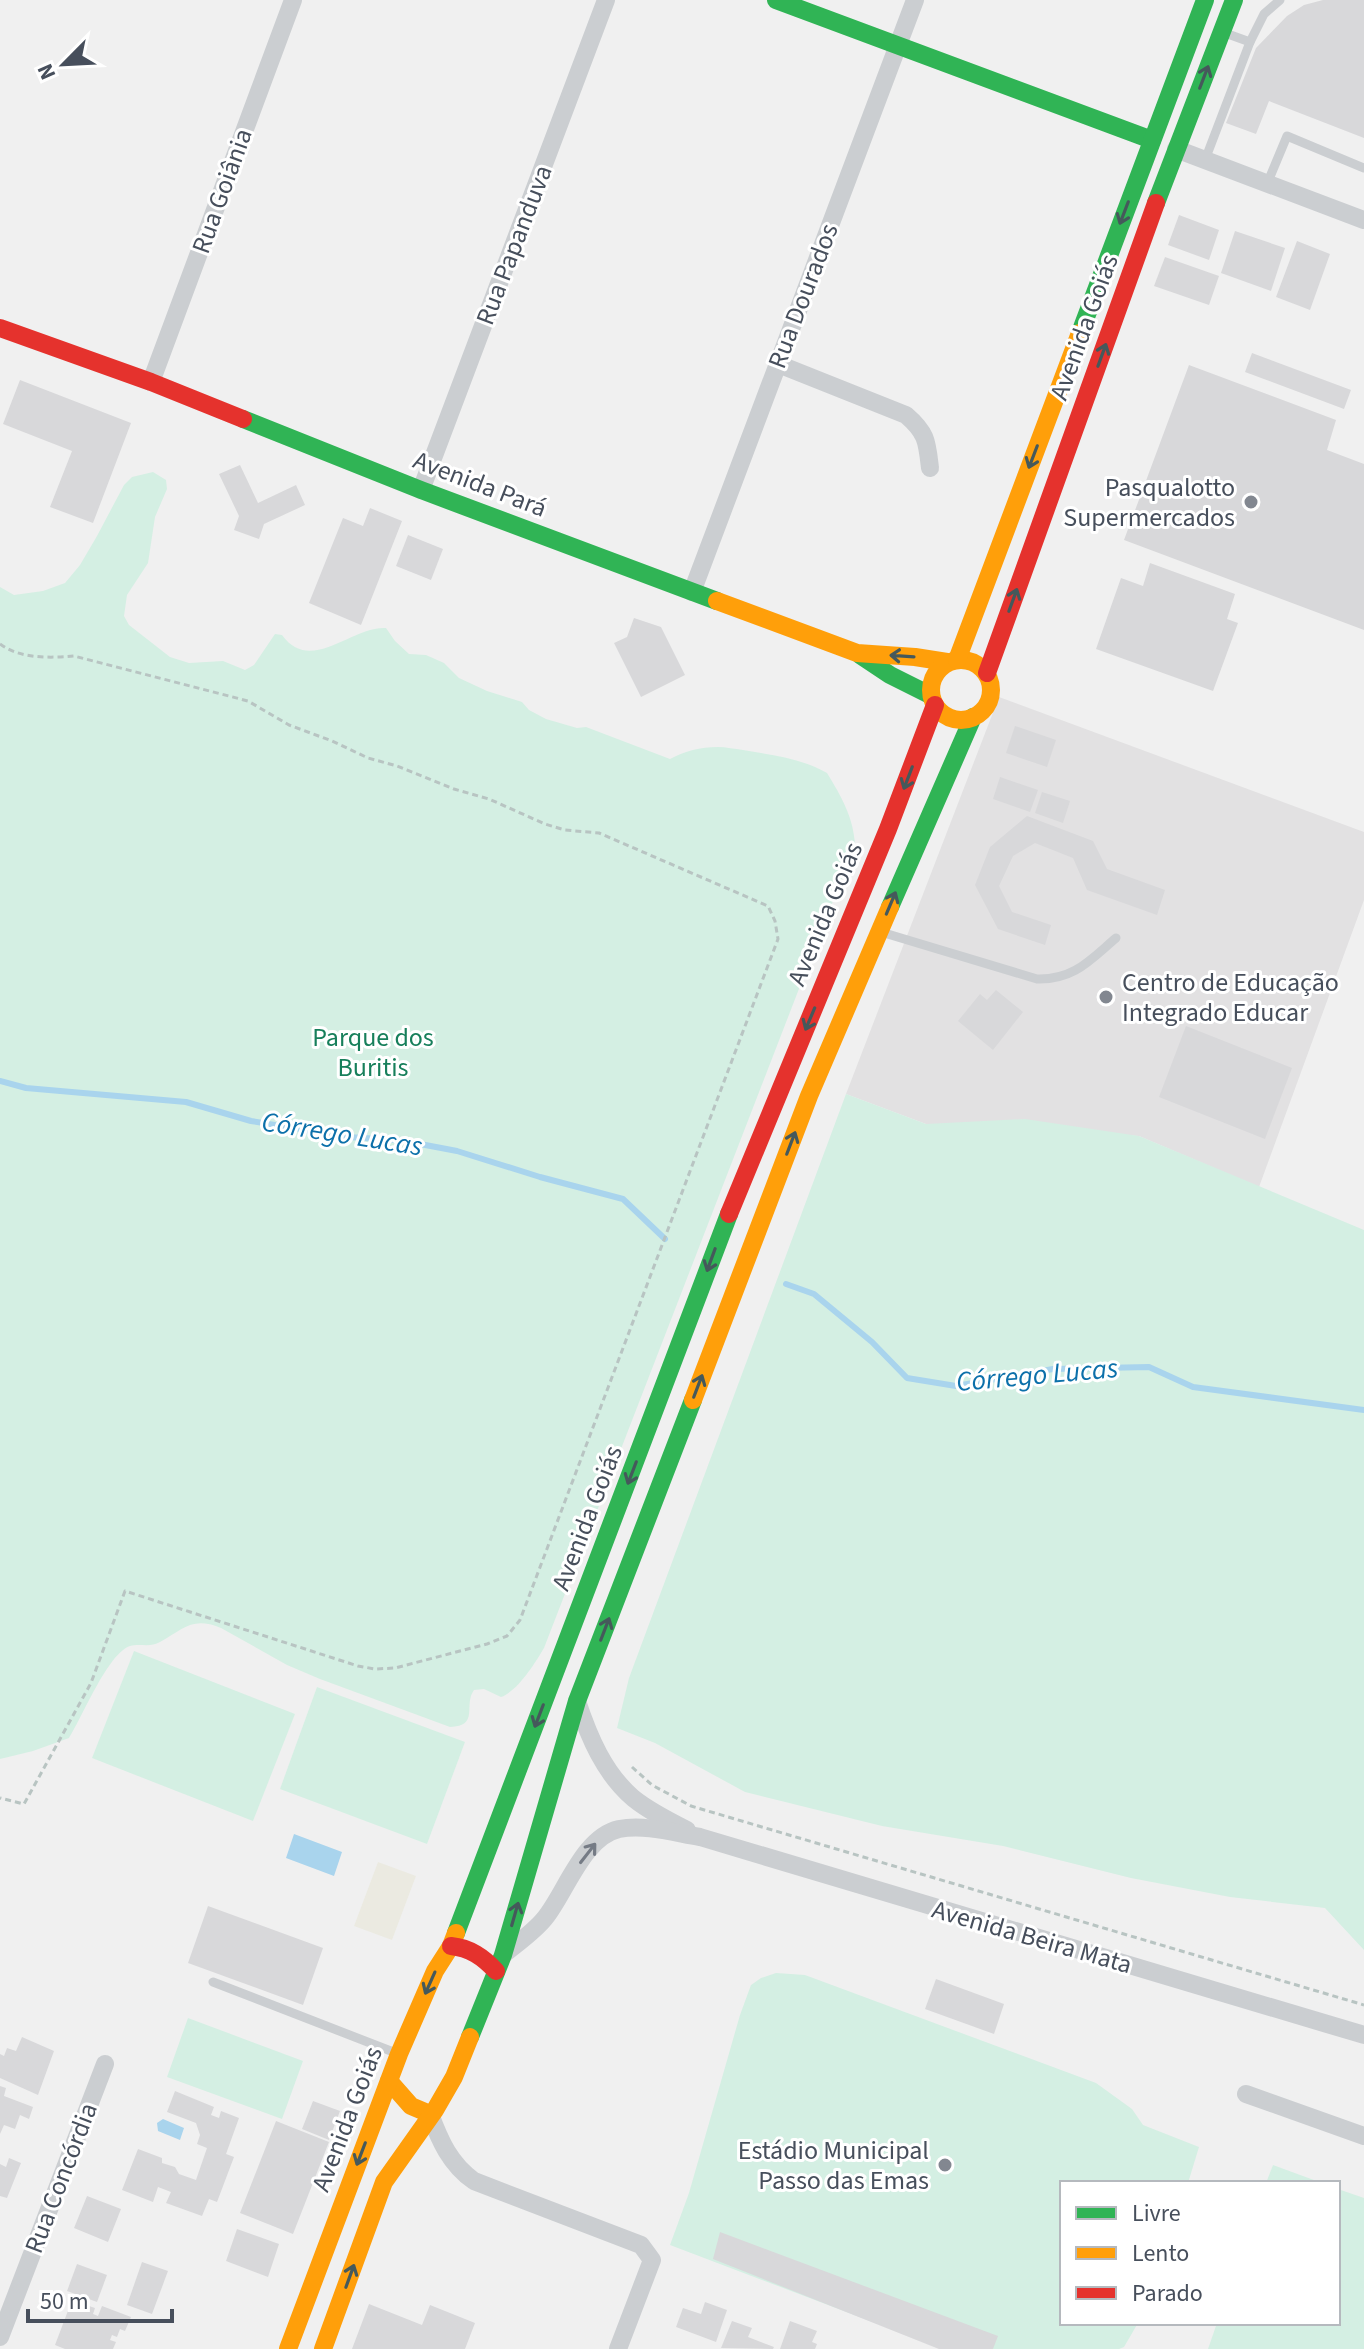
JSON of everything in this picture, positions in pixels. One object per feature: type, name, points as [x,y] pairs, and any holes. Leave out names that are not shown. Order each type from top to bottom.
[{"type":"main road","points":[[776,0],[1152,140]]},
{"type":"main road","name":"Avenida Goiás","points":[[952,661],[1205,0]]},
{"type":"main road","name":"Avenida Goiás","points":[[987,673],[1176,149],[1234,0]]},
{"type":"main road","name":"Avenida Pará","points":[[0,328],[151,382],[421,490],[857,653],[952,661]]},
{"type":"main road","points":[[857,653],[933,700],[941,712],[956,720],[982,712],[988,704],[991,683],[987,673],[974,662],[952,661],[935,675],[933,700]]},
{"type":"main road","name":"Avenida Goiás","points":[[288,2349],[399,2054],[435,1971],[451,1946],[724,1225],[888,829],[933,700]]},
{"type":"main road","points":[[323,2349],[384,2182],[435,2110],[454,2077],[499,1963],[577,1701],[809,1096],[973,717]]},
{"type":"main road","points":[[451,1946],[472,1950],[489,1963],[499,1963]]},
{"type":"main road","points":[[389,2081],[411,2108],[430,2114]]},
{"type":"street","name":"Rua Goiânia","points":[[151,382],[293,0]]},
{"type":"street","name":"Rua Papanduva","points":[[421,490],[606,0]]},
{"type":"street","name":"Rua Dourados","points":[[692,592],[915,0]]},
{"type":"street","points":[[1176,149],[1364,220]]},
{"type":"street","points":[[778,364],[906,415],[927,439],[930,468]]},
{"type":"street","name":"Avenida Beira Mata","points":[[577,1701],[597,1753],[613,1776],[633,1798],[700,1837]]},
{"type":"street","name":"Avenida Beira Mata","points":[[499,1963],[545,1920],[595,1843],[608,1832],[637,1828],[700,1837],[1364,2035]]},
{"type":"street","name":"Rua Concórdia","points":[[0,2337],[105,2064]]},
{"type":"street","points":[[1246,2094],[1364,2136]]},
{"type":"street","points":[[430,2114],[447,2154],[474,2181],[641,2245],[652,2260],[618,2349]]},
{"type":"lane","points":[[1205,160],[1250,42],[1264,14],[1280,0]]},
{"type":"lane","points":[[1222,32],[1250,42]]},
{"type":"lane","points":[[1267,184],[1287,136],[1364,168]]},
{"type":"lane","points":[[879,931],[1037,979],[1055,980],[1072,974],[1116,938]]},
{"type":"lane","points":[[213,1982],[399,2054]]},
{"type":"path","points":[[0,644],[9,651],[51,658],[74,656],[248,701],[289,725],[368,758],[500,803],[559,829],[599,833],[768,906],[778,939],[520,1620],[507,1636],[395,1668],[375,1669],[125,1591],[91,1683],[24,1804],[0,1798]]},
{"type":"path","points":[[630,1766],[652,1785],[691,1806],[1364,2005]]},
{"type":"shaded area","name":"Centro de Educação Integrado Educar","points":[[999,697],[1364,832],[1364,900],[1259,1187],[1139,1136],[926,1124],[846,1094]]},
{"type":"green space","name":"Parque dos Buritis","points":[[153,472],[166,480],[167,489],[155,517],[148,563],[127,595],[124,616],[129,625],[170,657],[189,663],[223,661],[245,670],[254,665],[275,634],[282,635],[293,646],[318,650],[373,629],[386,628],[409,654],[426,655],[444,663],[459,678],[522,702],[529,710],[546,719],[577,728],[586,727],[670,759],[693,750],[721,747],[786,758],[817,768],[827,773],[841,798],[852,824],[855,844],[544,1648],[520,1683],[501,1697],[484,1689],[474,1690],[468,1719],[459,1726],[450,1727],[287,1665],[221,1628],[195,1624],[156,1644],[130,1646],[122,1651],[104,1673],[69,1738],[0,1759],[0,587],[14,595],[43,591],[65,583],[80,565],[124,485],[132,477]]},
{"type":"green space","points":[[846,1094],[926,1124],[1025,1119],[1139,1136],[1364,1230],[1364,1950],[1325,1908],[1230,1897],[1131,1878],[1003,1846],[882,1826],[745,1792],[655,1743],[617,1728],[629,1678]]},
{"type":"green space","points":[[134,1651],[295,1714],[253,1821],[92,1758]]},
{"type":"green space","points":[[317,1687],[465,1742],[427,1844],[280,1789]]},
{"type":"green space","name":"Estádio Municipal Passo das Emas","points":[[776,1973],[805,1975],[1096,2083],[1132,2109],[1143,2125],[1199,2147],[1189,2181],[1060,2181],[1060,2325],[1137,2325],[1124,2347],[944,2349],[670,2245],[689,2193],[740,2015],[751,1985]]},
{"type":"green space","points":[[188,2018],[303,2061],[282,2119],[167,2077]]},
{"type":"green space","points":[[1273,2165],[1317,2181],[1267,2181]]},
{"type":"green space","points":[[1340,2190],[1364,2198],[1364,2349],[1208,2349],[1216,2325],[1340,2325]]},
{"type":"sand","points":[[378,1862],[416,1876],[392,1940],[354,1926]]},
{"type":"water","points":[[294,1834],[342,1852],[334,1876],[286,1858]]},
{"type":"water","points":[[163,2119],[184,2128],[180,2140],[158,2131],[157,2123]]},
{"type":"building","points":[[1323,0],[1364,0],[1364,138],[1269,101],[1256,134],[1226,123],[1256,48],[1287,16],[1304,5]]},
{"type":"building","points":[[1179,215],[1219,230],[1209,260],[1168,245]]},
{"type":"building","points":[[1235,231],[1285,248],[1271,291],[1221,273]]},
{"type":"building","points":[[1297,241],[1330,254],[1310,310],[1276,297]]},
{"type":"building","points":[[1165,257],[1219,276],[1209,305],[1154,286]]},
{"type":"building","points":[[1252,353],[1351,390],[1344,409],[1245,372]]},
{"type":"building","name":"Pasqualotto Supermercados","points":[[1189,365],[1336,420],[1327,450],[1364,464],[1364,630],[1124,540]]},
{"type":"building","points":[[20,380],[131,423],[93,523],[50,507],[72,451],[3,424]]},
{"type":"building","points":[[240,465],[258,503],[296,485],[305,505],[264,524],[259,539],[234,530],[239,516],[219,474]]},
{"type":"building","points":[[370,508],[402,521],[361,625],[309,603],[343,518],[363,526]]},
{"type":"building","points":[[408,535],[443,549],[431,580],[396,566]]},
{"type":"building","points":[[1150,563],[1235,594],[1227,619],[1238,623],[1213,691],[1096,649],[1121,578],[1143,586]]},
{"type":"building","points":[[634,618],[661,627],[685,675],[641,697],[614,643],[627,637]]},
{"type":"building","points":[[1015,726],[1056,740],[1047,767],[1006,753]]},
{"type":"building","points":[[1000,777],[1038,790],[1030,812],[993,799]]},
{"type":"building","points":[[1042,792],[1070,801],[1063,823],[1035,813]]},
{"type":"building","points":[[1027,816],[1093,841],[1107,869],[1165,890],[1157,915],[1087,890],[1073,858],[1035,843],[1013,856],[999,886],[1012,912],[1051,925],[1045,945],[998,929],[975,885],[990,847]]},
{"type":"building","points":[[996,990],[1023,1012],[993,1050],[958,1021],[980,994],[987,1000]]},
{"type":"building","points":[[1186,1026],[1292,1068],[1265,1139],[1159,1097]]},
{"type":"building","points":[[208,1906],[323,1948],[303,2005],[188,1963]]},
{"type":"building","points":[[936,1979],[1004,2004],[994,2034],[925,2009]]},
{"type":"building","points":[[22,2037],[54,2051],[38,2095],[0,2078],[0,2054],[4,2056],[7,2048],[16,2051]]},
{"type":"building","points":[[0,2086],[6,2088],[4,2096],[33,2107],[29,2119],[20,2115],[15,2129],[4,2125],[0,2134]]},
{"type":"building","points":[[175,2091],[214,2107],[211,2115],[219,2118],[221,2111],[239,2118],[226,2154],[234,2157],[217,2202],[209,2199],[202,2216],[166,2203],[171,2192],[158,2187],[153,2202],[122,2190],[138,2149],[162,2158],[162,2163],[175,2167],[179,2174],[196,2180],[207,2148],[197,2144],[200,2135],[196,2123],[167,2112]]},
{"type":"building","points":[[313,2101],[340,2111],[329,2140],[302,2129]]},
{"type":"building","points":[[276,2121],[329,2142],[293,2234],[240,2213]]},
{"type":"building","points":[[9,2158],[21,2163],[7,2198],[0,2196],[0,2164],[6,2167]]},
{"type":"building","points":[[87,2196],[121,2209],[108,2242],[74,2228]]},
{"type":"building","points":[[237,2229],[279,2244],[268,2277],[226,2261]]},
{"type":"building","points":[[720,2232],[998,2336],[993,2349],[939,2349],[713,2259]]},
{"type":"building","points":[[142,2262],[168,2271],[152,2314],[127,2305]]},
{"type":"building","points":[[77,2264],[107,2275],[97,2302],[67,2291]]},
{"type":"building","points":[[705,2302],[727,2310],[716,2342],[676,2327],[683,2308],[701,2314]]},
{"type":"building","points":[[369,2304],[422,2325],[430,2305],[475,2323],[465,2349],[352,2349]]},
{"type":"building","points":[[78,2305],[95,2308],[93,2314],[98,2316],[102,2306],[131,2317],[125,2331],[120,2329],[117,2337],[112,2335],[110,2340],[116,2342],[113,2349],[65,2349],[55,2345],[69,2308],[76,2311]]},
{"type":"building","points":[[732,2321],[752,2328],[748,2337],[773,2349],[721,2348]]},
{"type":"building","points":[[790,2321],[817,2331],[812,2342],[817,2344],[815,2349],[780,2349]]},
{"type":"waterway","name":"Córrego Lucas","points":[[0,1081],[26,1088],[186,1102],[251,1121],[347,1137],[399,1140],[457,1151],[623,1199],[665,1239]]},
{"type":"waterway","name":"Córrego Lucas","points":[[786,1284],[814,1294],[872,1342],[907,1378],[956,1386],[1053,1369],[1149,1367],[1193,1387],[1364,1410]]},
{"type":"traffic: fast","points":[[776,0],[1152,140]]},
{"type":"traffic: fast","points":[[1080,333],[1205,0]]},
{"type":"traffic: fast","points":[[1156,203],[1234,0]]},
{"type":"traffic: fast","points":[[243,419],[421,490],[717,601]]},
{"type":"traffic: fast","points":[[860,655],[890,675],[930,695]]},
{"type":"traffic: fast","points":[[890,907],[973,717]]},
{"type":"traffic: fast","points":[[456,1933],[729,1214]]},
{"type":"traffic: fast","points":[[470,2037],[503,1955],[577,1701],[693,1400]]},
{"type":"traffic: slow","points":[[957,660],[1080,333]]},
{"type":"traffic: slow","points":[[717,601],[857,653],[947,662]]},
{"type":"traffic: slow","points":[[961,660],[973,662],[982,669],[989,678],[991,690],[989,702],[982,711],[973,718],[961,720],[949,718],[940,711],[933,702],[931,690],[933,678],[940,669],[949,662],[961,660]]},
{"type":"traffic: slow","points":[[693,1400],[809,1096],[890,907]]},
{"type":"traffic: slow","points":[[288,2349],[399,2054],[435,1971],[456,1933]]},
{"type":"traffic: slow","points":[[323,2349],[384,2182],[435,2110],[454,2077],[470,2037]]},
{"type":"traffic: slow","points":[[389,2081],[411,2106],[430,2114]]},
{"type":"traffic: jam","points":[[987,673],[1156,203]]},
{"type":"traffic: jam","points":[[0,328],[243,419]]},
{"type":"traffic: jam","points":[[729,1214],[888,829],[935,705]]},
{"type":"traffic: jam","points":[[451,1946],[476,1954],[496,1971]]},
{"type":"place","name":"Pasqualotto Supermercados","points":[[1251,502]]},
{"type":"place","name":"Centro de Educação Integrado Educar","points":[[1106,997]]},
{"type":"place","name":"Estádio Municipal Passo das Emas","points":[[945,2165]]}]
